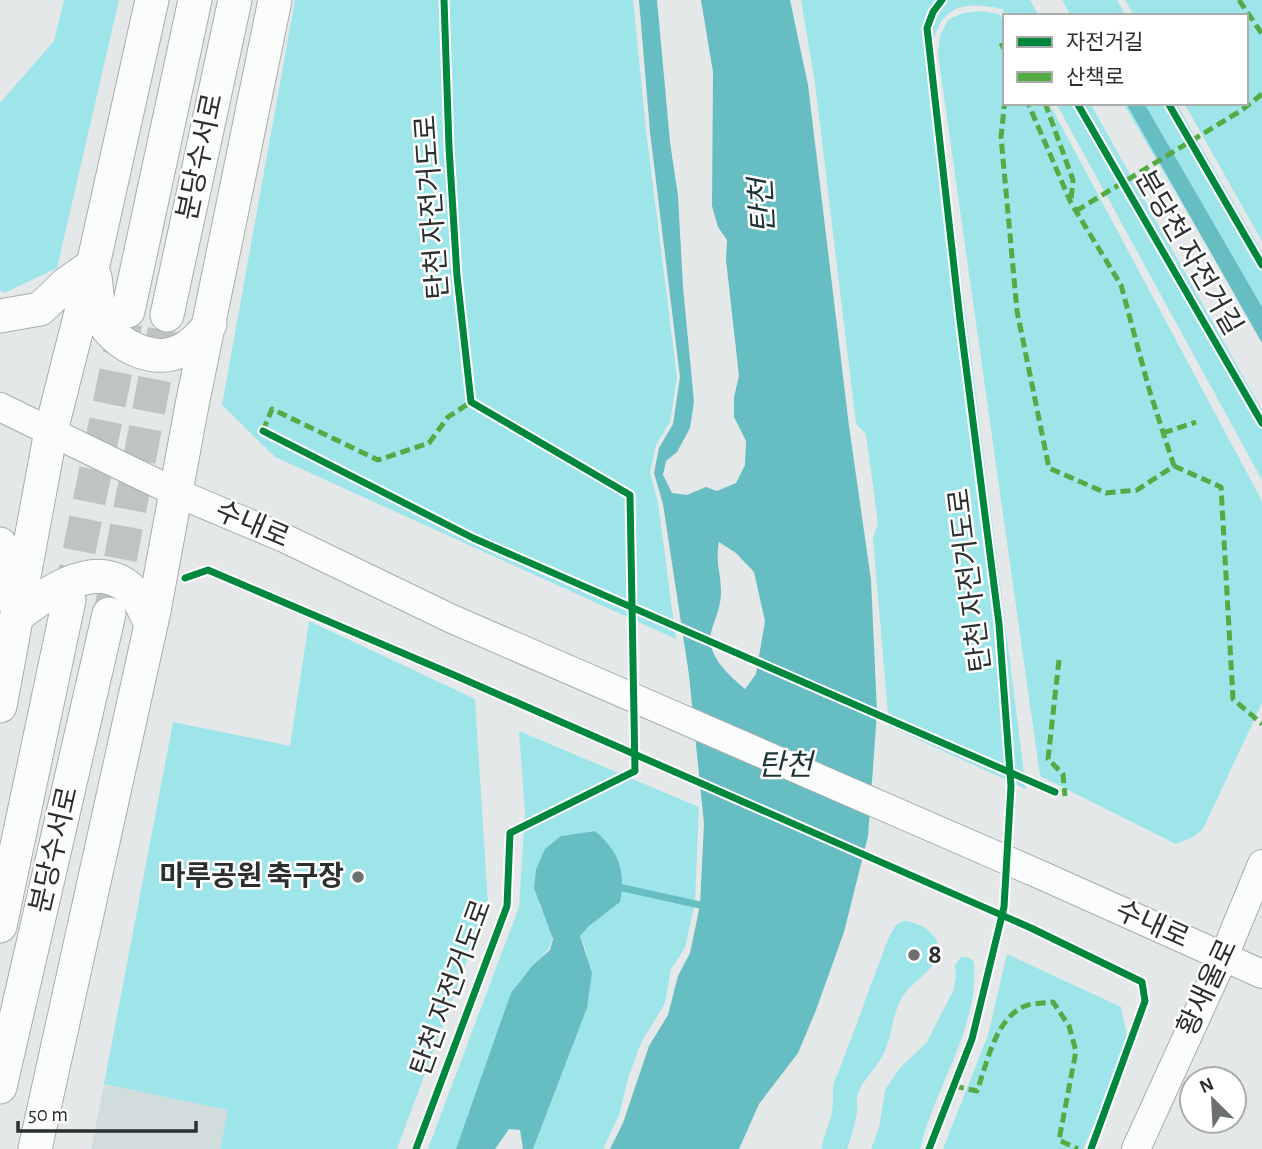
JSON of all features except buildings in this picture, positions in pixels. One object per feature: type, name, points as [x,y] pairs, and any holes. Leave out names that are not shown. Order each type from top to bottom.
[{"type":"highway","points":[[0,706],[51,431],[93,265],[152,0]]},
{"type":"highway","name":"분당수서로","points":[[128,311],[195,0]]},
{"type":"highway","name":"분당수서로","points":[[167,315],[235,0]]},
{"type":"highway","points":[[35,1149],[151,624],[192,405],[275,0]]},
{"type":"highway","points":[[0,316],[40,309],[93,265]]},
{"type":"highway","points":[[93,265],[101,319],[115,337],[131,348],[148,354],[168,355],[181,351],[196,341],[210,324]]},
{"type":"highway","points":[[0,544],[17,616]]},
{"type":"highway","points":[[17,616],[40,597],[60,586],[99,576],[125,584],[141,603],[151,624]]},
{"type":"highway","name":"분당수서로","points":[[0,926],[69,600]]},
{"type":"highway","name":"분당수서로","points":[[0,1087],[110,614]]},
{"type":"main road","name":"수내로","points":[[0,407],[452,619],[1262,974]]},
{"type":"main road","name":"황새울로","points":[[1136,1149],[1224,956],[1262,864]]},
{"type":"shaded area","points":[[64,0],[119,0],[57,268],[4,293],[0,290],[0,103],[54,41]]},
{"type":"shaded area","points":[[295,0],[633,0],[646,130],[677,377],[670,422],[656,445],[650,472],[658,503],[676,639],[275,457],[222,405]]},
{"type":"shaded area","points":[[801,0],[1030,0],[1038,14],[1006,14],[1002,9],[976,5],[955,9],[940,23],[932,48],[1026,789],[889,726],[873,538],[878,524],[866,434],[856,424],[815,83]]},
{"type":"shaded area","points":[[1062,0],[1117,0],[1125,14],[1070,14]]},
{"type":"shaded area","points":[[1125,0],[1262,0],[1262,241],[1185,105],[1248,105],[1248,14],[1133,14]]},
{"type":"shaded area","points":[[981,11],[999,14],[1003,20],[1003,105],[1050,105],[1262,501],[1262,703],[1203,829],[1193,837],[1176,844],[1040,776],[938,54],[940,36],[948,20],[963,13]]},
{"type":"shaded area","points":[[1057,105],[1091,105],[1262,410],[1262,480]]},
{"type":"shaded area","points":[[1124,105],[1177,105],[1262,252],[1262,329],[1216,261]]},
{"type":"shaded area","points":[[309,621],[475,699],[488,904],[397,1149],[220,1149],[228,1110],[104,1084],[173,722],[290,746]]},
{"type":"shaded area","points":[[519,731],[699,807],[695,902],[685,948],[671,969],[665,1003],[641,1043],[629,1075],[619,1115],[603,1149],[533,1149],[587,1008],[587,954],[580,936],[620,902],[595,831],[561,836],[539,905],[549,924],[551,943],[548,950],[533,965],[456,1149],[428,1149],[519,907],[525,813]]},
{"type":"shaded area","points":[[903,921],[916,923],[933,935],[939,947],[937,960],[901,999],[883,1055],[858,1092],[856,1117],[847,1149],[822,1149],[830,1120],[836,1078],[888,939],[895,926]]},
{"type":"shaded area","points":[[1007,954],[1121,1007],[1129,1046],[1083,1149],[943,1149],[988,1035]]},
{"type":"shaded area","points":[[961,957],[970,958],[974,962],[970,1010],[920,1149],[871,1149],[879,1128],[885,1090],[899,1069],[927,1042],[953,991],[955,965]]},
{"type":"shaded area","points":[[104,1084],[229,1110],[220,1149],[91,1149]]},
{"type":"water","name":"탄천","points":[[639,0],[657,0],[670,142],[678,196],[694,402],[690,428],[677,452],[666,461],[663,475],[672,493],[687,495],[706,487],[717,491],[736,483],[745,465],[746,441],[734,417],[734,397],[739,376],[726,260],[727,240],[718,227],[712,206],[713,72],[701,0],[790,0],[808,85],[849,426],[871,580],[877,712],[868,836],[844,932],[798,1053],[759,1104],[739,1149],[610,1149],[623,1123],[649,1046],[668,1015],[678,976],[690,953],[700,905],[704,824],[689,675],[663,504],[654,473],[659,448],[673,424],[680,377],[650,132]],"holes":[[[719,542],[736,553],[754,572],[765,621],[756,674],[745,689],[719,663],[711,647],[710,638],[721,597]]]},
{"type":"water","points":[[1127,105],[1145,105],[1262,307],[1262,343]]},
{"type":"water","points":[[595,831],[610,846],[619,862],[622,880],[620,902],[580,936],[592,973],[587,1008],[533,1149],[523,1149],[520,1130],[509,1129],[495,1149],[456,1149],[511,993],[533,965],[550,950],[553,939],[534,888],[536,870],[545,849],[561,836]]},
{"type":"waterway","points":[[623,888],[700,905]]},
{"type":"tunnel","points":[[111,608],[167,315]]},
{"type":"tunnel","points":[[69,600],[127,317]]},
{"type":"marked path","points":[[1239,0],[1262,34]]},
{"type":"marked path","points":[[1001,43],[1003,47]]},
{"type":"marked path","points":[[1076,211],[1242,110],[1262,94]]},
{"type":"marked path","points":[[1004,105],[1001,137],[1017,311],[1049,468],[1106,493],[1137,490],[1174,466],[1149,389],[1121,285],[1071,203],[1029,105]]},
{"type":"marked path","points":[[1046,105],[1073,180],[1071,200]]},
{"type":"marked path","points":[[263,431],[272,409],[378,460],[429,443],[448,417],[471,402]]},
{"type":"marked path","points":[[1163,433],[1196,422]]},
{"type":"marked path","points":[[1174,466],[1221,487],[1233,699],[1262,724]]},
{"type":"marked path","points":[[1059,660],[1048,759],[1063,774],[1065,796]]},
{"type":"marked path","points":[[954,1086],[977,1091],[993,1043],[1006,1021],[1025,1006],[1053,1002],[1069,1026],[1076,1051],[1059,1140],[1078,1149]]},
{"type":"cycle path","name":"탄천 자전거도로","points":[[416,1149],[507,906],[510,833],[635,771],[630,495],[471,402],[457,276],[444,0]]},
{"type":"cycle path","name":"탄천 자전거도로","points":[[929,1149],[972,1039],[1004,907],[1011,786],[999,624],[960,320],[927,28],[933,12],[942,0]]},
{"type":"cycle path","name":"분당천 자전거길","points":[[1078,105],[1262,423]]},
{"type":"cycle path","points":[[1169,105],[1262,265]]},
{"type":"cycle path","points":[[263,431],[473,538],[1055,792]]},
{"type":"cycle path","points":[[185,578],[208,570],[1031,928],[1142,982],[1145,1001],[1091,1149]]},
{"type":"place","name":"마루공원 축구장","points":[[358,877]]},
{"type":"place","name":"8","points":[[914,955]]}]
